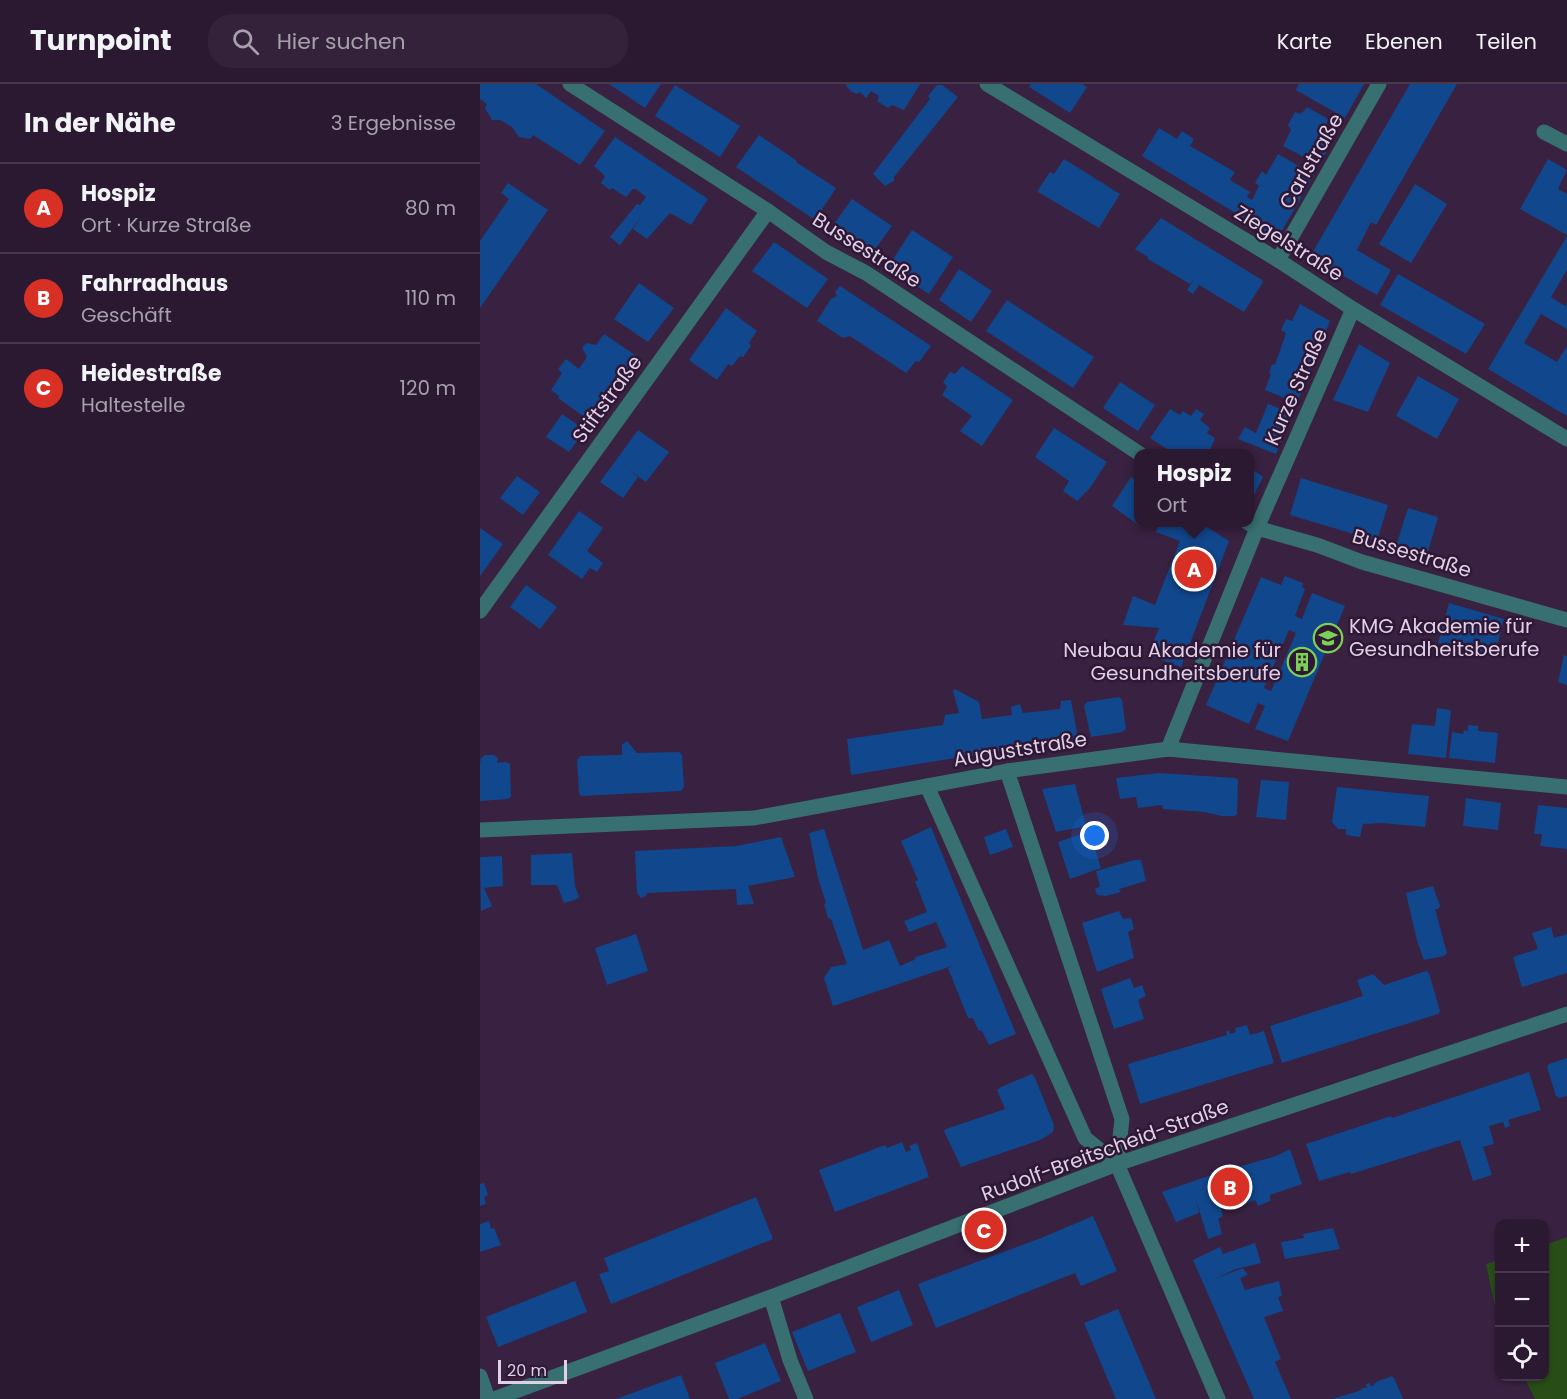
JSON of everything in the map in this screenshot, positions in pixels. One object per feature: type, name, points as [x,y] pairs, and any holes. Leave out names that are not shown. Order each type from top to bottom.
[{"type":"street","name":"Bussestraße","points":[[570,84],[768,211],[826,252],[866,273],[1134,449]]},
{"type":"street","name":"Ziegelstraße","points":[[987,84],[1278,260],[1353,309],[1567,439]]},
{"type":"street","name":"Carlstraße","points":[[1278,260],[1379,84]]},
{"type":"street","points":[[1544,132],[1567,144]]},
{"type":"street","name":"Stiftstraße","points":[[480,611],[768,211]]},
{"type":"street","name":"Kurze Straße","points":[[1254,521],[1353,309]]},
{"type":"street","name":"Bussestraße","points":[[1254,526],[1362,562],[1567,620]]},
{"type":"street","name":"Kurze Straße","points":[[1168,749],[1251,527]]},
{"type":"street","name":"Auguststraße","points":[[480,830],[753,819],[1007,771],[1168,749],[1567,787]]},
{"type":"street","points":[[1007,771],[1122,1119],[1117,1164]]},
{"type":"street","points":[[927,786],[1085,1138],[1117,1164],[1218,1399]]},
{"type":"street","name":"Rudolf-Breitscheid-Straße","points":[[494,1399],[771,1297],[1117,1164],[1567,1014]]},
{"type":"street","points":[[771,1297],[790,1360],[806,1399]]},
{"type":"street","points":[[480,1376],[488,1399]]},
{"type":"green space","points":[[1567,1237],[1567,1399],[1535,1399],[1526,1381],[1549,1381],[1549,1244]]},
{"type":"green space","points":[[1495,1261],[1495,1307],[1486,1264]]},
{"type":"building","points":[[480,84],[536,84],[605,131],[580,165],[533,135],[530,139],[519,137],[512,127],[500,120],[492,120],[485,108],[487,104],[480,99]]},
{"type":"building","points":[[609,84],[661,84],[645,108]]},
{"type":"building","points":[[847,84],[920,84],[904,110],[892,105],[888,108],[877,101],[879,96],[871,91],[866,98],[860,92],[857,94],[852,92],[846,86]]},
{"type":"building","points":[[1031,84],[1082,84],[1087,87],[1070,113],[1029,87]]},
{"type":"building","points":[[1299,84],[1364,84],[1345,118],[1296,90]]},
{"type":"building","points":[[1410,84],[1457,84],[1376,225],[1371,222],[1357,250],[1391,270],[1377,295],[1310,257]]},
{"type":"building","points":[[675,85],[740,126],[720,157],[655,116]]},
{"type":"building","points":[[937,85],[942,85],[958,97],[894,177],[894,181],[885,186],[873,174],[930,99],[928,96]]},
{"type":"building","points":[[1307,107],[1325,117],[1328,120],[1325,127],[1336,135],[1319,165],[1283,146],[1291,130],[1288,125],[1295,112],[1301,114]]},
{"type":"building","points":[[1159,128],[1177,139],[1182,131],[1194,139],[1190,146],[1235,172],[1230,180],[1250,192],[1247,197],[1252,200],[1259,186],[1255,183],[1262,171],[1266,175],[1278,154],[1314,175],[1280,234],[1273,236],[1142,156]]},
{"type":"building","points":[[759,135],[836,188],[815,220],[736,167]]},
{"type":"building","points":[[615,137],[708,199],[691,225],[670,213],[647,239],[633,229],[641,217],[620,245],[610,237],[637,204],[640,205],[646,197],[633,189],[626,197],[601,183],[605,176],[594,166]]},
{"type":"building","points":[[1064,159],[1120,194],[1099,228],[1038,192],[1050,172],[1054,174]]},
{"type":"building","points":[[1548,159],[1567,170],[1558,189],[1567,194],[1567,235],[1520,209]]},
{"type":"building","points":[[508,183],[548,210],[480,308],[480,241],[509,199],[501,193]]},
{"type":"building","points":[[1415,184],[1447,204],[1411,263],[1379,244]]},
{"type":"building","points":[[852,199],[892,226],[870,256],[831,228]]},
{"type":"building","points":[[1161,218],[1262,280],[1263,282],[1244,312],[1199,285],[1193,294],[1187,290],[1195,278],[1190,284],[1135,249]]},
{"type":"building","points":[[912,230],[953,257],[929,294],[888,267]]},
{"type":"building","points":[[1567,236],[1567,270],[1551,297],[1565,306],[1567,303],[1567,329],[1541,314],[1524,343],[1557,362],[1567,346],[1567,416],[1488,369]]},
{"type":"building","points":[[774,242],[828,279],[807,308],[752,271]]},
{"type":"building","points":[[959,269],[992,291],[971,322],[939,300]]},
{"type":"building","points":[[1398,274],[1485,324],[1466,354],[1380,305]]},
{"type":"building","points":[[639,283],[674,308],[648,342],[614,319]]},
{"type":"building","points":[[840,286],[931,346],[919,362],[916,361],[906,373],[850,336],[843,338],[817,321],[831,299],[837,296],[835,292]]},
{"type":"building","points":[[1007,300],[1094,357],[1073,388],[986,331]]},
{"type":"building","points":[[1300,304],[1330,321],[1297,403],[1265,390],[1272,364],[1275,365],[1286,333],[1281,330],[1286,319],[1292,321]]},
{"type":"building","points":[[726,308],[757,331],[749,343],[751,346],[743,357],[740,356],[732,366],[728,364],[717,380],[689,360]]},
{"type":"building","points":[[604,334],[638,357],[590,421],[558,398],[559,396],[551,390],[562,373],[558,369],[566,359],[579,369],[587,357],[582,348],[586,343],[596,345]]},
{"type":"building","points":[[1359,344],[1390,363],[1368,412],[1333,400]]},
{"type":"building","points":[[962,366],[1013,400],[982,446],[960,431],[972,416],[942,395],[947,387],[943,382],[950,372],[955,374]]},
{"type":"building","points":[[1418,376],[1459,399],[1437,439],[1396,416]]},
{"type":"building","points":[[1120,382],[1155,405],[1138,431],[1103,408]]},
{"type":"building","points":[[1268,404],[1293,414],[1276,454],[1238,439],[1245,427],[1256,433]]},
{"type":"building","points":[[1170,409],[1180,415],[1183,411],[1191,416],[1196,409],[1204,414],[1200,420],[1210,428],[1207,433],[1215,438],[1211,449],[1167,449],[1150,438]]},
{"type":"building","points":[[562,414],[585,430],[569,452],[546,437]]},
{"type":"building","points":[[1054,428],[1107,462],[1090,488],[1077,501],[1063,491],[1069,481],[1035,457]]},
{"type":"building","points":[[638,430],[669,452],[646,482],[628,469],[638,477],[623,498],[600,482]]},
{"type":"building","points":[[1254,471],[1263,477],[1254,495]]},
{"type":"building","points":[[517,476],[540,492],[523,515],[500,498]]},
{"type":"building","points":[[1131,477],[1134,479],[1134,522],[1112,506]]},
{"type":"building","points":[[1301,478],[1388,505],[1377,541],[1290,515]]},
{"type":"building","points":[[1408,508],[1438,517],[1427,555],[1396,546]]},
{"type":"building","points":[[579,511],[603,528],[587,551],[603,563],[597,572],[590,568],[582,579],[548,555]]},
{"type":"building","points":[[1158,527],[1207,527],[1229,541],[1181,667],[1148,655],[1159,628],[1123,625],[1133,596],[1155,605],[1180,541],[1156,532]]},
{"type":"building","points":[[480,528],[503,544],[480,576]]},
{"type":"building","points":[[1285,576],[1303,583],[1302,587],[1305,589],[1295,616],[1302,619],[1312,593],[1345,606],[1288,741],[1255,729],[1265,706],[1258,703],[1249,724],[1206,705],[1261,577],[1281,585]],"holes":[[[1289,630],[1296,633],[1271,691],[1264,688]]]},
{"type":"building","points":[[526,585],[557,607],[540,629],[510,607]]},
{"type":"building","points":[[1449,603],[1504,619],[1494,658],[1463,650],[1462,655],[1450,652],[1451,647],[1438,643]]},
{"type":"building","points":[[1564,655],[1567,656],[1567,685],[1558,682]]},
{"type":"building","points":[[955,689],[979,702],[982,719],[1012,715],[1011,707],[1020,704],[1023,713],[1060,709],[1061,701],[1071,700],[1078,738],[851,775],[847,739],[943,725],[945,715],[959,713],[953,691]]},
{"type":"building","points":[[1119,697],[1122,700],[1126,729],[1122,732],[1091,737],[1084,706],[1087,702]]},
{"type":"building","points":[[1437,708],[1451,710],[1446,758],[1408,754],[1412,724],[1435,726]]},
{"type":"building","points":[[1468,725],[1478,726],[1478,731],[1498,733],[1495,763],[1449,758],[1452,732],[1463,734],[1464,730],[1468,731]]},
{"type":"building","points":[[627,741],[637,753],[679,752],[682,755],[684,787],[681,791],[581,796],[577,760],[580,756],[622,755],[622,745]]},
{"type":"building","points":[[485,755],[494,755],[498,758],[497,763],[510,764],[511,797],[508,799],[480,801],[480,763],[481,758]]},
{"type":"building","points":[[1159,773],[1235,778],[1238,780],[1237,814],[1222,816],[1204,812],[1163,809],[1162,805],[1138,808],[1136,797],[1120,799],[1116,778]]},
{"type":"building","points":[[1261,780],[1289,782],[1286,820],[1256,817]]},
{"type":"building","points":[[1075,784],[1086,826],[1056,832],[1042,789]]},
{"type":"building","points":[[1337,787],[1429,796],[1425,827],[1382,823],[1363,824],[1360,837],[1346,835],[1346,829],[1338,829],[1332,822]]},
{"type":"building","points":[[1466,798],[1501,803],[1498,830],[1463,826]]},
{"type":"building","points":[[1538,805],[1567,808],[1567,849],[1540,846],[1542,834],[1534,834]]},
{"type":"building","points":[[931,827],[1016,1034],[989,1045],[982,1031],[978,1030],[973,1018],[968,1018],[948,968],[955,965],[833,1006],[824,978],[831,967],[847,964],[831,919],[828,918],[809,833],[824,829],[863,950],[889,940],[900,966],[916,957],[947,947],[936,922],[909,932],[904,921],[927,912],[915,881],[918,880],[901,841]]},
{"type":"building","points":[[1006,829],[1013,847],[990,855],[984,837]]},
{"type":"building","points":[[1084,833],[1086,837],[1091,836],[1101,868],[1070,879],[1058,842]]},
{"type":"building","points":[[781,837],[795,877],[748,886],[754,904],[737,905],[736,889],[647,893],[641,898],[637,893],[635,851],[736,846]]},
{"type":"building","points":[[572,853],[575,886],[579,897],[577,899],[564,903],[557,885],[531,885],[531,855]]},
{"type":"building","points":[[502,856],[503,886],[484,888],[492,906],[481,911],[480,857]]},
{"type":"building","points":[[1141,860],[1146,881],[1119,889],[1121,892],[1106,896],[1097,895],[1095,889],[1100,886],[1096,871]]},
{"type":"building","points":[[1433,886],[1440,906],[1435,909],[1447,953],[1444,956],[1424,960],[1417,941],[1406,893]]},
{"type":"building","points":[[1119,911],[1123,919],[1131,918],[1134,929],[1128,932],[1134,958],[1097,972],[1082,923]]},
{"type":"building","points":[[1551,927],[1554,938],[1567,934],[1567,973],[1522,987],[1513,957],[1538,949],[1532,933]]},
{"type":"building","points":[[636,934],[648,971],[607,985],[595,948]]},
{"type":"building","points":[[1426,971],[1429,973],[1440,1011],[1438,1014],[1282,1063],[1270,1026],[1363,996],[1357,980],[1373,974],[1384,985]]},
{"type":"building","points":[[1130,978],[1134,988],[1142,985],[1146,996],[1138,1000],[1144,1019],[1114,1029],[1101,989]]},
{"type":"building","points":[[1247,1025],[1250,1035],[1264,1031],[1274,1063],[1140,1104],[1128,1064],[1227,1035],[1226,1032],[1229,1030],[1230,1034],[1236,1032],[1235,1028]]},
{"type":"building","points":[[1567,1058],[1567,1096],[1559,1098],[1556,1096],[1547,1067],[1549,1064]]},
{"type":"building","points":[[1529,1072],[1541,1110],[1508,1120],[1510,1126],[1505,1128],[1503,1122],[1489,1126],[1494,1144],[1483,1147],[1492,1175],[1473,1181],[1460,1140],[1351,1174],[1350,1172],[1319,1181],[1306,1144]]},
{"type":"building","points":[[1032,1074],[1054,1125],[1053,1132],[1040,1140],[961,1167],[944,1131],[1005,1109],[997,1090]]},
{"type":"building","points":[[902,1142],[906,1152],[911,1150],[909,1146],[917,1143],[929,1177],[835,1212],[819,1170],[885,1145],[887,1148]]},
{"type":"building","points":[[1290,1149],[1302,1184],[1270,1195],[1270,1201],[1258,1206],[1255,1200],[1242,1205],[1234,1182],[1238,1197],[1219,1203],[1223,1216],[1218,1219],[1222,1234],[1208,1239],[1196,1200],[1199,1213],[1176,1222],[1162,1192],[1276,1156]]},
{"type":"building","points":[[484,1183],[488,1195],[484,1197],[486,1204],[480,1206],[480,1184]]},
{"type":"building","points":[[756,1197],[773,1239],[611,1304],[599,1274],[609,1271],[604,1258]]},
{"type":"building","points":[[1093,1216],[1117,1271],[1081,1286],[1075,1273],[936,1328],[918,1284]]},
{"type":"building","points":[[489,1221],[501,1245],[480,1252],[480,1224]]},
{"type":"building","points":[[1333,1228],[1340,1249],[1285,1259],[1282,1242],[1304,1238],[1303,1234]]},
{"type":"building","points":[[1255,1243],[1261,1263],[1236,1269],[1214,1279],[1243,1268],[1248,1275],[1240,1278],[1245,1290],[1279,1281],[1282,1296],[1278,1297],[1283,1311],[1264,1317],[1281,1359],[1275,1362],[1291,1399],[1254,1399],[1193,1260],[1220,1247],[1223,1254]]},
{"type":"building","points":[[575,1281],[587,1312],[498,1347],[486,1317]]},
{"type":"building","points":[[899,1290],[913,1325],[871,1342],[857,1307]]},
{"type":"building","points":[[1118,1309],[1156,1399],[1116,1399],[1084,1323]]},
{"type":"building","points":[[840,1313],[856,1352],[808,1371],[792,1332]]},
{"type":"building","points":[[765,1343],[781,1381],[737,1399],[729,1399],[715,1363]]},
{"type":"building","points":[[681,1375],[690,1399],[616,1399]]},
{"type":"building","points":[[1392,1376],[1403,1399],[1332,1399],[1367,1388],[1366,1384],[1370,1383],[1373,1386],[1376,1382]]},
{"type":"place","name":"Hospiz","points":[[1194,569]]},
{"type":"place","name":"KMG Akademie für Gesundheitsberufe","points":[[1328,638]]},
{"type":"place","name":"Neubau Akademie für Gesundheitsberufe","points":[[1302,662]]},
{"type":"place","name":"Fahrradhaus","points":[[1230,1187]]},
{"type":"place","name":"Heidestraße","points":[[984,1230]]}]
